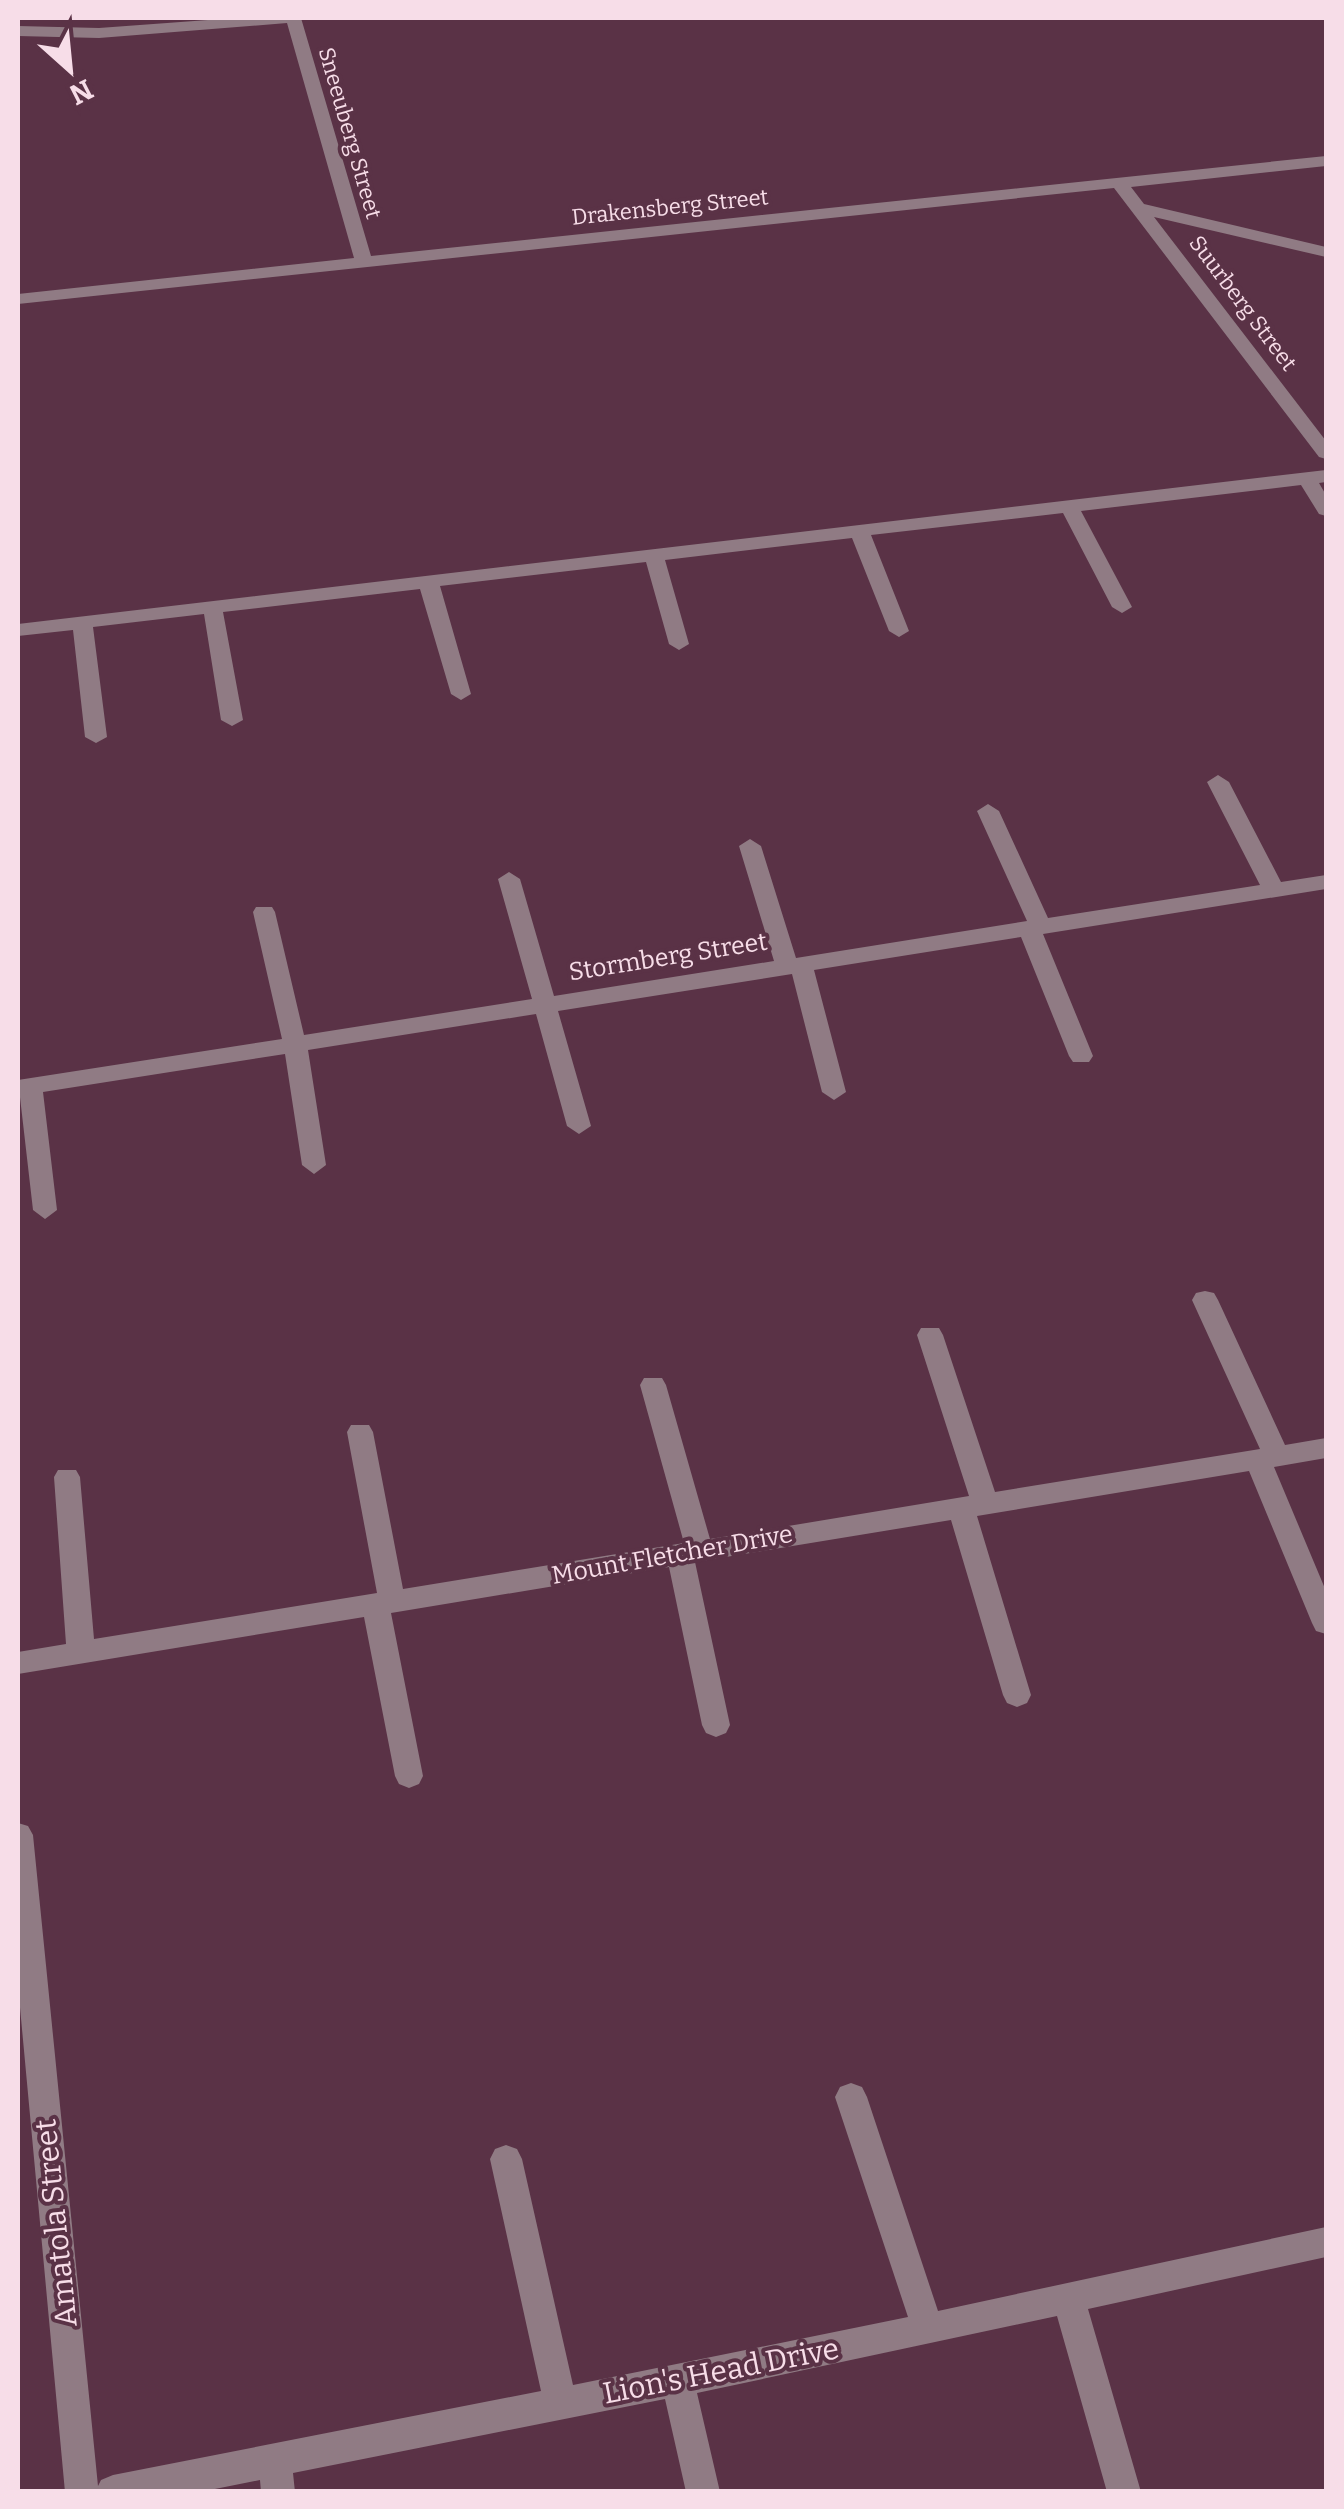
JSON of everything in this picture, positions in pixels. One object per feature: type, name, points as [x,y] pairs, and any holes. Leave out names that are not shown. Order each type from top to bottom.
[{"type":"street","points":[[18,31],[99,32],[290,18]]},
{"type":"street","name":"Sneeuberg Street","points":[[290,18],[364,262]]},
{"type":"street","name":"Drakensberg Street","points":[[18,299],[1326,161]]},
{"type":"street","name":"Suurberg Street","points":[[1119,182],[1326,453]]},
{"type":"street","points":[[1139,208],[1326,252]]},
{"type":"street","points":[[18,630],[83,626],[1317,478],[1326,510]]},
{"type":"street","points":[[1070,508],[1122,607]]},
{"type":"street","points":[[860,533],[900,630]]},
{"type":"street","points":[[654,558],[679,644]]},
{"type":"street","points":[[430,584],[461,694]]},
{"type":"street","points":[[213,610],[232,720]]},
{"type":"street","points":[[83,626],[96,736]]},
{"type":"street","points":[[1218,782],[1274,890]]},
{"type":"street","points":[[988,811],[1082,1056]]},
{"type":"street","points":[[750,846],[794,965],[834,1092]]},
{"type":"street","points":[[509,878],[579,1126]]},
{"type":"street","name":"Stormberg Street","points":[[24,1088],[1326,882]]},
{"type":"street","points":[[264,912],[294,1045],[314,1165]]},
{"type":"street","points":[[24,1088],[45,1210]]},
{"type":"street","points":[[1204,1300],[1267,1457],[1326,1623]]},
{"type":"street","points":[[930,1335],[1017,1696]]},
{"type":"street","points":[[653,1384],[690,1552],[716,1725]]},
{"type":"street","points":[[360,1432],[409,1776]]},
{"type":"street","name":"Mount Fletcher Drive","points":[[18,1663],[1326,1448]]},
{"type":"street","points":[[67,1477],[81,1653]]},
{"type":"street","name":"Amatola Street","points":[[18,1835],[82,2492]]},
{"type":"street","points":[[851,2096],[928,2329]]},
{"type":"street","points":[[506,2159],[561,2404]]},
{"type":"street","name":"Lion's Head Drive","points":[[113,2492],[277,2475],[677,2378],[928,2329],[1326,2242]]},
{"type":"street","points":[[1068,2298],[1124,2492]]},
{"type":"street","points":[[677,2378],[703,2492]]}]
